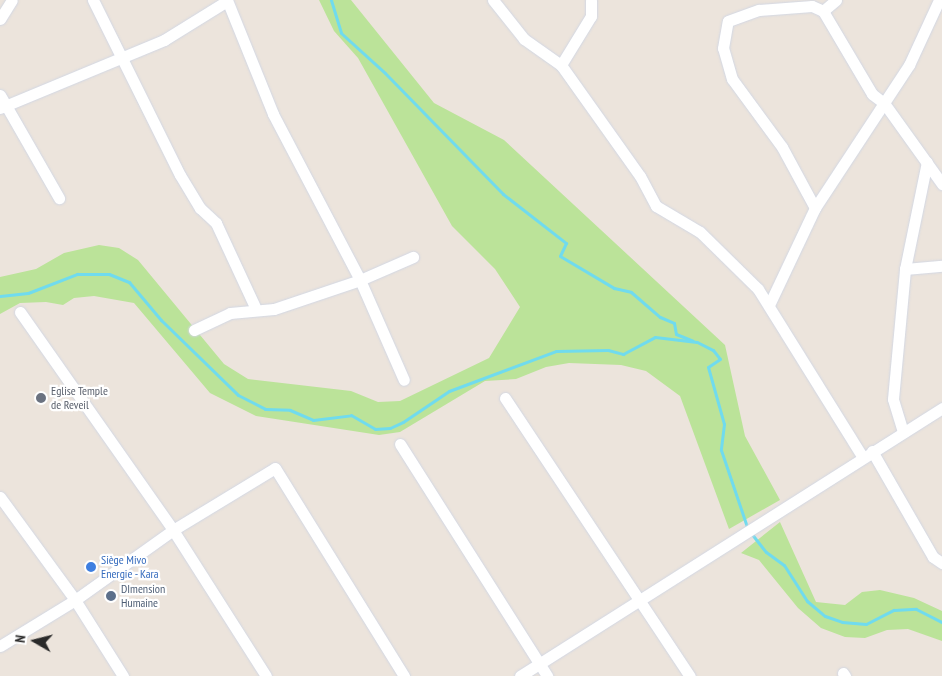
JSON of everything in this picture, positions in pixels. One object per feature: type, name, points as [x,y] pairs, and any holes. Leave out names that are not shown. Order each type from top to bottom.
[{"type":"street","points":[[0,19],[12,0]]},
{"type":"street","points":[[94,0],[180,175],[200,208],[216,223],[256,309]]},
{"type":"street","points":[[59,198],[2,103],[164,40],[227,0],[273,114],[360,280],[404,380]]},
{"type":"street","points":[[493,0],[524,39],[561,65],[640,176],[656,206],[700,232],[770,304],[937,560]]},
{"type":"street","points":[[561,65],[591,16],[591,0]]},
{"type":"street","points":[[823,11],[836,0]]},
{"type":"street","points":[[770,304],[815,208],[909,65],[939,0]]},
{"type":"street","points":[[815,208],[782,147],[732,79],[723,48],[728,21],[751,12],[812,6],[823,11],[872,94],[884,103],[942,184]]},
{"type":"street","points":[[903,432],[893,399],[905,269],[927,162]]},
{"type":"street","points":[[194,330],[230,313],[256,309],[274,309],[360,280],[413,257]]},
{"type":"street","points":[[905,269],[942,266]]},
{"type":"street","points":[[20,312],[173,530],[266,676]]},
{"type":"street","points":[[505,398],[690,676]]},
{"type":"street","points":[[520,676],[641,601],[867,454],[942,408]]},
{"type":"street","points":[[400,444],[547,676]]},
{"type":"street","points":[[0,646],[75,600],[173,530],[276,468],[404,676]]},
{"type":"street","points":[[0,497],[75,600],[123,676]]},
{"type":"street","points":[[937,560],[942,549]]},
{"type":"green space","points":[[319,0],[351,0],[434,103],[504,140],[725,345],[745,436],[780,500],[729,529],[680,396],[646,371],[621,365],[569,363],[546,367],[516,379],[485,381],[400,432],[379,435],[256,416],[210,393],[134,303],[94,296],[74,298],[63,305],[46,302],[20,303],[0,314],[0,277],[36,269],[64,253],[99,245],[119,248],[138,260],[224,364],[248,379],[351,391],[378,402],[400,401],[489,358],[520,307],[495,269],[452,226],[358,58],[334,31]]},
{"type":"green space","points":[[780,522],[816,602],[845,605],[862,592],[880,590],[914,598],[942,611],[942,641],[908,629],[887,630],[865,638],[845,637],[821,628],[798,608],[759,560],[741,553]]},
{"type":"waterway","points":[[331,0],[341,33],[385,73],[503,194],[566,243],[560,256],[614,288],[631,292],[660,317],[674,323],[676,334],[693,341]]},
{"type":"waterway","points":[[0,296],[28,293],[77,274],[109,274],[129,282],[161,320],[238,395],[265,409],[290,410],[313,420],[351,415],[375,429],[390,428],[403,422],[449,391],[556,351],[608,350],[623,354],[655,337],[697,342],[713,350],[720,359],[708,367],[724,424],[721,450],[747,527]]},
{"type":"waterway","points":[[751,533],[766,552],[784,565],[807,601],[825,616],[842,622],[866,624],[894,610],[916,609],[942,622]]},
{"type":"place","name":"Eglise Temple de Reveil","points":[[41,398]]},
{"type":"place","name":"Siège Mivo Energie - Kara","points":[[91,567]]},
{"type":"place","name":"DImension Humaine","points":[[111,596]]}]
